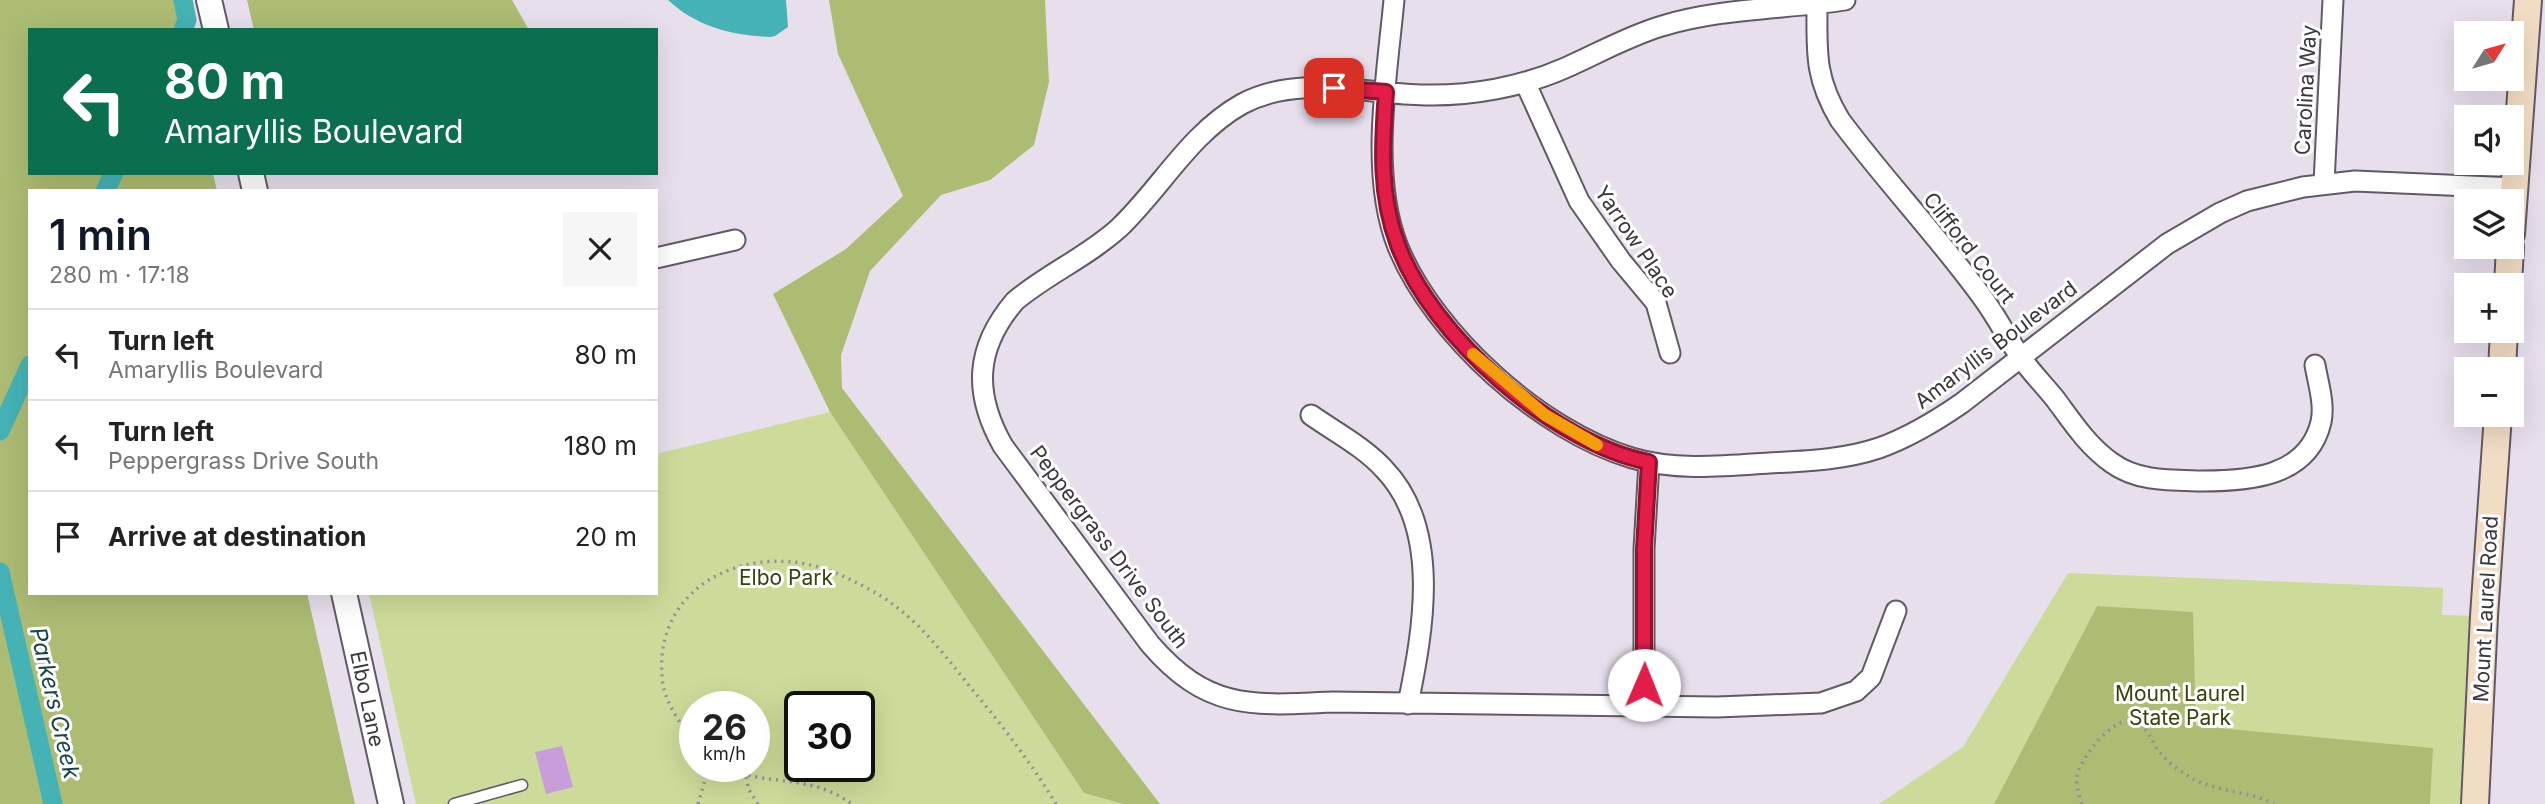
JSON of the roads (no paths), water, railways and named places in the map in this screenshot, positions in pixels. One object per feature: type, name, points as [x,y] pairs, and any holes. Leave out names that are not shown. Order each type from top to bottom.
[{"type":"main road","points":[[2515,188],[2528,0]]},
{"type":"main road","name":"Mount Laurel Road","points":[[2475,804],[2497,427]]},
{"type":"street","points":[[209,0],[216,28]]},
{"type":"street","name":"Amaryllis Boulevard","points":[[1394,0],[1383,137],[1384,193],[1398,246],[1421,293],[1436,315],[1471,353],[1557,423],[1608,450],[1649,462],[1722,466],[1815,460],[1846,456],[1908,436],[1935,422],[2141,262],[2193,227],[2247,201],[2324,183],[2400,182],[2515,188]]},
{"type":"street","name":"Peppergrass Drive South","points":[[1845,0],[1704,16],[1660,26],[1562,70],[1525,82],[1449,94],[1334,88],[1289,90],[1259,97],[1226,115],[1195,142],[1118,228],[1015,301],[1002,316],[985,352],[982,391],[990,419],[1003,446],[1150,644],[1164,660],[1195,686],[1231,700],[1250,704],[1332,702],[1717,707],[1802,704],[1840,698],[1857,691],[1871,677],[1896,611]]},
{"type":"street","name":"Carolina Way","points":[[2324,183],[2333,0]]},
{"type":"street","name":"Clifford Court","points":[[1817,4],[1817,67],[1832,107],[1859,145],[1965,275],[2020,357],[2081,433],[2115,465],[2143,477],[2188,481],[2232,481],[2263,476],[2290,465],[2302,456],[2321,423],[2322,404],[2315,365]]},
{"type":"street","name":"Yarrow Place","points":[[1525,82],[1579,201],[1598,231],[1656,303],[1670,354]]},
{"type":"street","points":[[658,258],[735,240]]},
{"type":"street","points":[[1311,415],[1374,458],[1398,486],[1415,520],[1422,556],[1422,627],[1408,704]]},
{"type":"street","points":[[1644,705],[1644,549],[1649,462]]},
{"type":"street","name":"Elbo Lane","points":[[344,595],[391,804]]},
{"type":"lane","points":[[454,804],[523,785]]},
{"type":"water","points":[[668,0],[786,0],[788,27],[770,37],[728,32],[691,17]]},
{"type":"waterway","name":"Parkers Creek","points":[[183,0],[187,20],[184,28]]},
{"type":"waterway","name":"Parkers Creek","points":[[106,189],[113,175]]},
{"type":"waterway","name":"Parkers Creek","points":[[0,431],[28,369]]},
{"type":"waterway","name":"Parkers Creek","points":[[0,572],[53,804]]},
{"type":"park label","name":"Elbo Park","points":[[786,578]]},
{"type":"park label","name":"Mount Laurel State Park","points":[[2180,706]]}]
